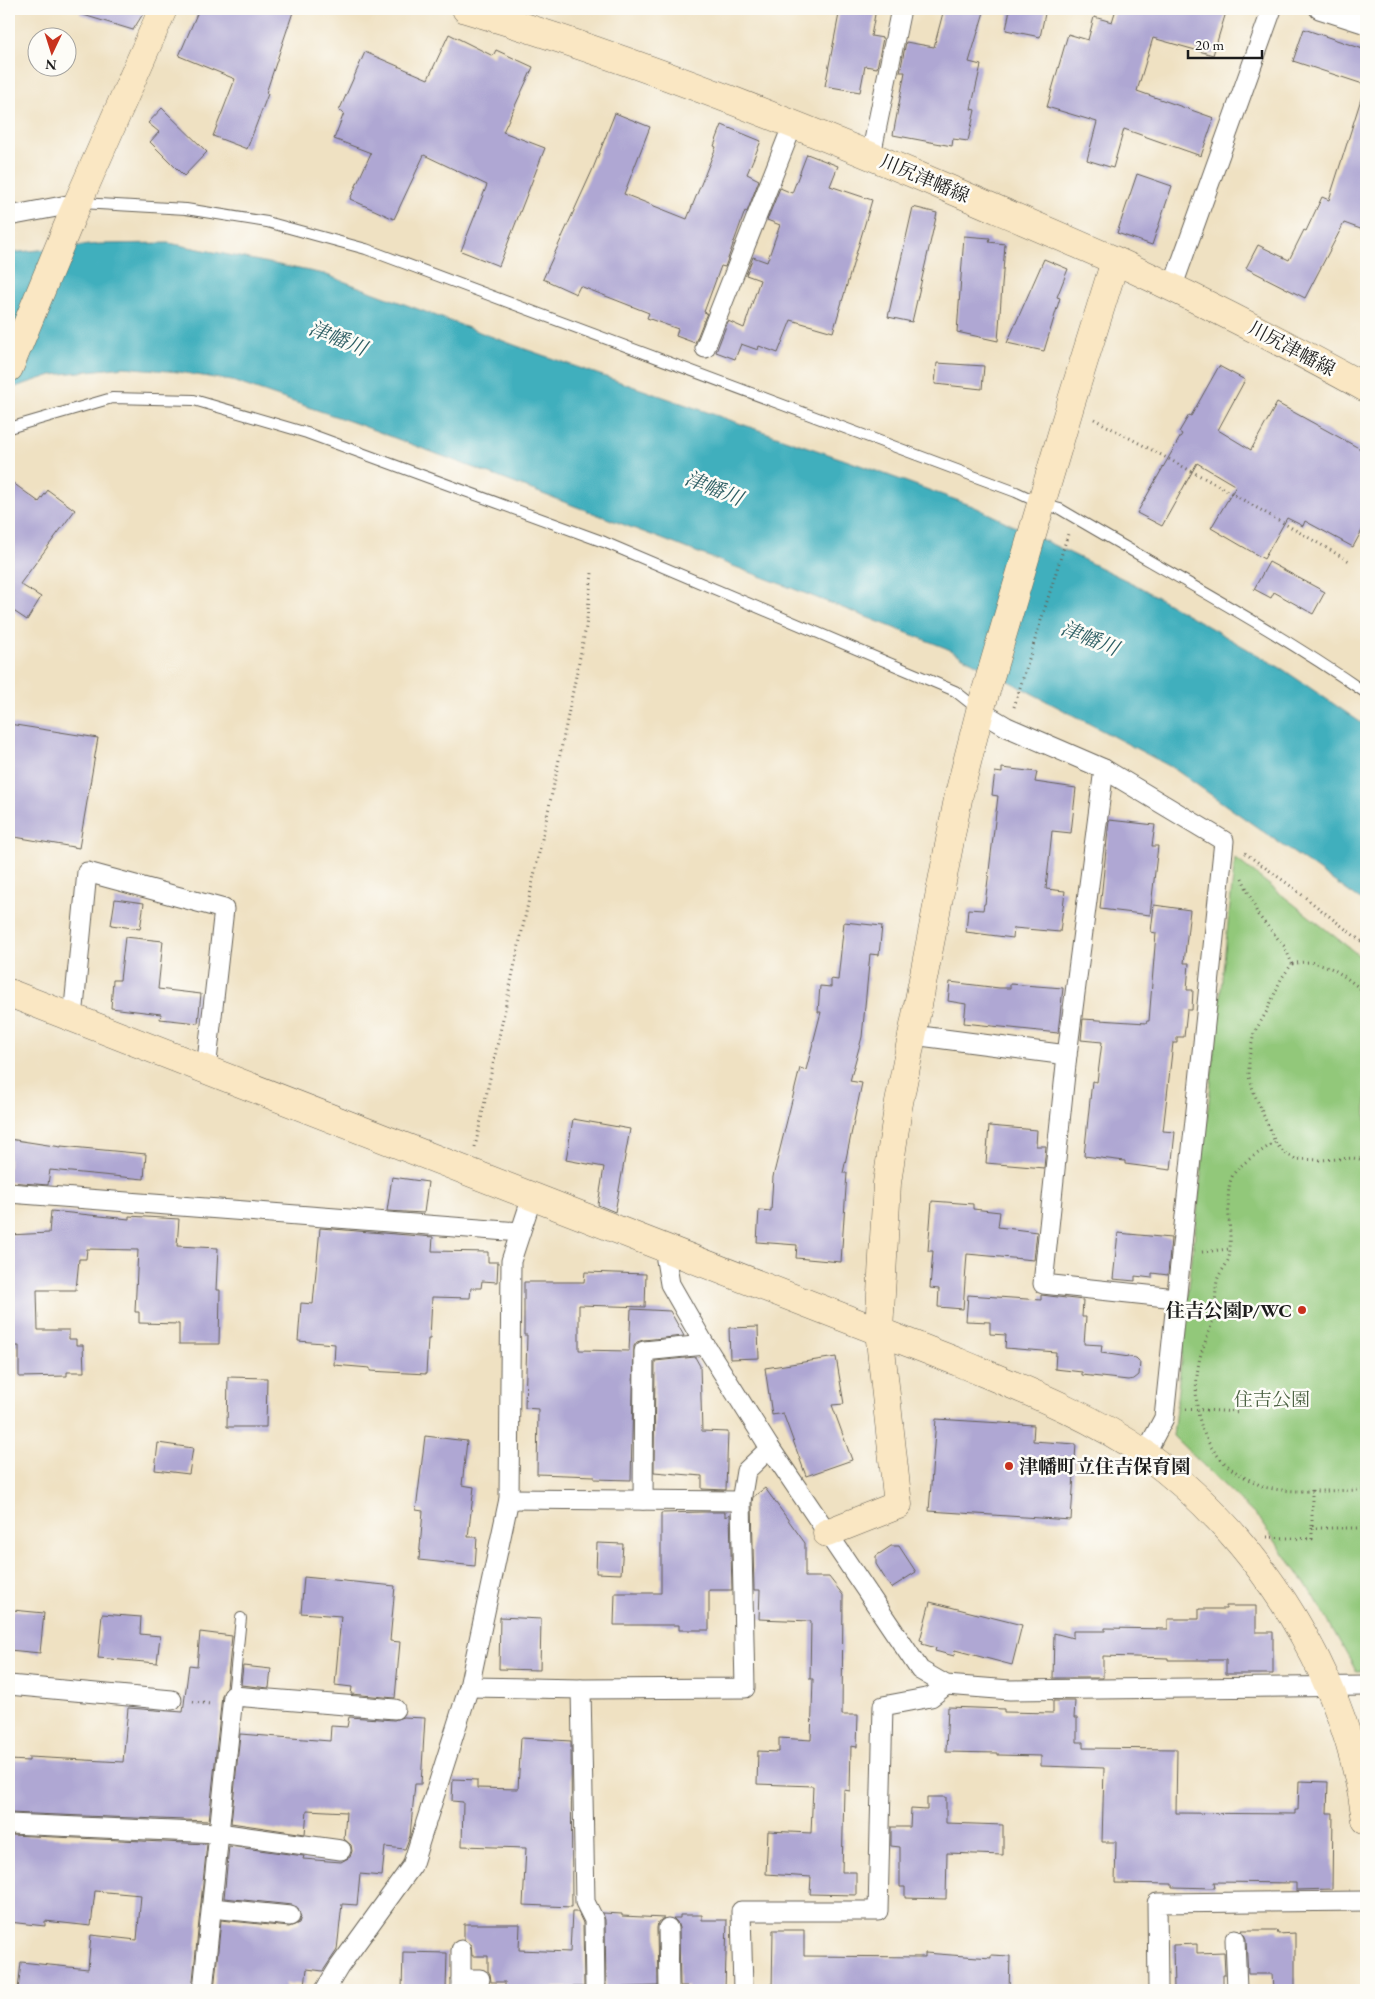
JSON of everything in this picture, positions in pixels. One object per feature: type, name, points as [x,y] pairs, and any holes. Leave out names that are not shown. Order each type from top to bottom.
[{"type":"street","points":[[9,368],[163,9]]},
{"type":"street","name":"川尻津幡線","points":[[466,9],[593,49],[688,83],[872,155],[1115,261],[1295,349],[1366,388]]},
{"type":"street","points":[[872,155],[901,9]]},
{"type":"street","points":[[1172,288],[1272,9]]},
{"type":"street","points":[[1319,9],[1366,24]]},
{"type":"street","points":[[705,348],[793,124]]},
{"type":"street","points":[[9,216],[75,211]]},
{"type":"street","points":[[827,1533],[898,1505],[878,1331],[887,1183],[898,1108],[959,794],[982,703],[1115,261]]},
{"type":"street","points":[[982,703],[1008,727],[1104,770],[1224,840],[1166,1408],[1164,1418],[1145,1454]]},
{"type":"street","points":[[1104,770],[1067,1055],[1043,1284],[1176,1298]]},
{"type":"street","points":[[73,1018],[87,872],[224,909],[206,1070]]},
{"type":"street","points":[[9,993],[878,1331],[1038,1395],[1093,1422],[1145,1454],[1199,1500],[1247,1551],[1278,1594],[1302,1630],[1341,1718],[1357,1772],[1366,1820]]},
{"type":"street","points":[[913,1035],[1067,1055]]},
{"type":"street","points":[[9,1193],[520,1232]]},
{"type":"street","points":[[325,1990],[339,1967],[412,1866],[469,1687],[509,1499],[512,1261],[532,1197]]},
{"type":"street","points":[[664,1248],[670,1284],[705,1345],[770,1448],[920,1670],[946,1685],[1010,1690],[1366,1686]]},
{"type":"street","points":[[643,1500],[644,1351],[705,1345]]},
{"type":"street","points":[[469,1687],[581,1689],[745,1688],[742,1501],[746,1471],[770,1448]]},
{"type":"street","points":[[509,1499],[742,1501]]},
{"type":"street","points":[[9,1685],[172,1700]]},
{"type":"street","points":[[743,1990],[741,1911],[878,1911],[882,1706],[931,1697],[946,1685]]},
{"type":"street","points":[[581,1689],[584,1902],[594,1920],[595,1990]]},
{"type":"street","points":[[203,1990],[232,1701],[395,1709]]},
{"type":"street","points":[[9,1824],[219,1833],[341,1850]]},
{"type":"street","points":[[1158,1990],[1157,1903],[1366,1902]]},
{"type":"street","points":[[212,1908],[290,1916]]},
{"type":"street","points":[[668,1928],[669,1990]]},
{"type":"street","points":[[1235,1939],[1237,1990]]},
{"type":"street","points":[[461,1950],[461,1984],[480,1979]]},
{"type":"lane","points":[[75,211],[186,209],[267,222],[366,249],[1016,492],[1041,507],[1060,509],[1228,605],[1325,665],[1366,693]]},
{"type":"lane","points":[[9,428],[112,398],[194,400],[307,433],[604,542],[982,703]]},
{"type":"lane","points":[[232,1701],[241,1618]]},
{"type":"path","points":[[1070,406],[1219,486],[1349,561]]},
{"type":"path","points":[[1014,709],[1068,532]]},
{"type":"path","points":[[470,1172],[554,784],[586,626],[592,573]]},
{"type":"path","points":[[1224,840],[1288,884],[1366,944]]},
{"type":"path","points":[[1221,864],[1238,873],[1246,884],[1258,916],[1285,948],[1292,964]]},
{"type":"path","points":[[1366,993],[1332,967],[1316,962],[1292,964],[1281,979],[1267,1011],[1254,1033],[1249,1058],[1249,1077],[1275,1142],[1283,1152],[1295,1159],[1353,1158],[1366,1160]]},
{"type":"path","points":[[1275,1142],[1236,1170],[1231,1178],[1229,1207],[1231,1225],[1230,1255],[1218,1279],[1214,1315],[1200,1360],[1197,1378],[1198,1410],[1205,1438],[1215,1454],[1226,1465],[1240,1475],[1264,1486],[1312,1490],[1366,1490]]},
{"type":"path","points":[[1166,1408],[1240,1412]]},
{"type":"path","points":[[1264,1537],[1312,1538],[1312,1490]]},
{"type":"path","points":[[1312,1528],[1366,1528]]},
{"type":"path","points":[[172,1700],[232,1701]]},
{"type":"green space","name":"住吉公園","points":[[1235,858],[1366,961],[1366,1671],[1356,1671],[1314,1596],[1261,1521],[1173,1436]]},
{"type":"water","name":"津幡川","points":[[169,243],[324,274],[525,349],[973,506],[1138,586],[1284,670],[1366,726],[1366,904],[1173,768],[946,648],[786,586],[355,423],[232,381],[179,372],[124,367],[52,375],[9,389],[9,253],[99,244]]},
{"type":"building","points":[[81,9],[146,9],[133,30],[80,14]]},
{"type":"building","points":[[199,9],[294,9],[266,93],[268,94],[247,149],[213,136],[235,79],[179,56]]},
{"type":"building","points":[[840,9],[876,9],[871,36],[883,38],[877,68],[865,66],[860,92],[825,86]]},
{"type":"building","points":[[944,9],[973,9],[984,12],[969,62],[981,65],[971,109],[975,110],[968,141],[953,139],[952,146],[893,135],[905,72],[900,72],[906,42],[934,47]]},
{"type":"building","points":[[1010,9],[1046,9],[1040,37],[1006,30]]},
{"type":"building","points":[[1116,9],[1227,9],[1213,55],[1153,38],[1137,91],[1214,118],[1201,156],[1124,129],[1113,168],[1087,160],[1097,122],[1047,107],[1068,34],[1088,40],[1094,17],[1112,22]]},
{"type":"building","points":[[1304,29],[1366,50],[1366,85],[1293,61]]},
{"type":"building","points":[[449,34],[493,56],[496,50],[533,67],[503,132],[545,148],[499,266],[461,251],[487,185],[424,155],[394,219],[350,199],[371,153],[334,139],[344,113],[339,111],[365,52],[428,79]]},
{"type":"building","points":[[1362,96],[1366,97],[1366,231],[1344,223],[1305,298],[1246,268],[1258,245],[1289,260],[1304,230],[1306,231],[1322,197],[1329,200]]},
{"type":"building","points":[[162,108],[207,152],[184,176],[150,142],[159,132],[148,123]]},
{"type":"building","points":[[615,113],[650,127],[624,194],[687,219],[716,147],[714,146],[722,125],[761,141],[747,174],[759,180],[747,212],[745,211],[725,267],[721,266],[704,312],[707,313],[695,343],[676,336],[678,329],[647,318],[649,313],[580,286],[576,294],[543,279],[592,171]]},
{"type":"building","points":[[807,154],[838,166],[830,186],[872,200],[833,332],[791,320],[778,353],[759,346],[758,350],[741,344],[735,359],[716,352],[728,321],[744,328],[760,280],[746,275],[753,257],[767,262],[780,225],[767,220],[780,188],[792,193]]},
{"type":"building","points":[[1137,174],[1172,186],[1152,245],[1117,233]]},
{"type":"building","points":[[913,207],[937,213],[912,322],[888,317]]},
{"type":"building","points":[[964,236],[990,238],[989,242],[1005,244],[998,341],[957,332]]},
{"type":"building","points":[[1044,259],[1068,269],[1057,297],[1060,298],[1044,351],[1007,343]]},
{"type":"building","points":[[937,363],[984,366],[982,389],[935,384]]},
{"type":"building","points":[[1219,366],[1245,380],[1218,430],[1251,450],[1277,403],[1366,452],[1366,523],[1353,547],[1305,521],[1303,526],[1287,518],[1264,559],[1211,528],[1236,486],[1197,463],[1162,526],[1137,513],[1182,434],[1179,432],[1189,415],[1191,416]]},
{"type":"building","points":[[9,480],[39,502],[48,490],[75,510],[20,584],[41,597],[27,620],[9,608]]},
{"type":"building","points":[[1269,562],[1325,592],[1313,614],[1274,592],[1271,598],[1254,589]]},
{"type":"building","points":[[9,724],[98,738],[79,848],[9,836]]},
{"type":"building","points":[[1002,768],[1037,772],[1035,782],[1076,788],[1071,833],[1052,831],[1046,889],[1065,891],[1060,932],[1014,928],[1013,938],[966,932],[968,909],[983,910],[985,904],[998,796],[992,795],[995,772],[1002,773]]},
{"type":"building","points":[[1109,820],[1155,825],[1152,846],[1158,846],[1150,915],[1100,909]]},
{"type":"building","points":[[115,899],[144,903],[140,929],[111,925]]},
{"type":"building","points":[[1154,905],[1190,910],[1184,963],[1189,963],[1187,990],[1193,990],[1192,1010],[1187,1010],[1184,1037],[1177,1037],[1177,1043],[1173,1043],[1163,1131],[1175,1132],[1171,1170],[1125,1164],[1125,1161],[1084,1156],[1092,1081],[1097,1082],[1102,1042],[1081,1040],[1083,1019],[1146,1023],[1149,1021],[1156,933],[1151,932]]},
{"type":"building","points":[[844,922],[882,926],[879,955],[870,954],[862,1037],[850,1081],[862,1083],[843,1173],[847,1173],[841,1262],[796,1258],[797,1245],[757,1242],[759,1210],[771,1211],[773,1177],[800,1068],[806,1070],[821,1012],[818,1012],[820,986],[831,987],[831,979],[838,980]]},
{"type":"building","points":[[125,937],[163,941],[158,989],[201,994],[198,1023],[160,1019],[161,1014],[111,1008],[113,980],[120,980]]},
{"type":"building","points":[[950,982],[999,988],[1010,988],[1010,984],[1063,988],[1058,1033],[964,1023],[966,1004],[948,1001]]},
{"type":"building","points":[[573,1119],[630,1129],[615,1212],[598,1205],[604,1167],[566,1160]]},
{"type":"building","points":[[989,1126],[1037,1130],[1036,1146],[1046,1146],[1044,1168],[986,1163]]},
{"type":"building","points":[[9,1139],[61,1147],[146,1154],[144,1179],[50,1170],[48,1185],[9,1182]]},
{"type":"building","points":[[392,1177],[428,1182],[424,1213],[387,1211]]},
{"type":"building","points":[[932,1201],[973,1204],[973,1209],[1000,1212],[998,1227],[1037,1232],[1034,1260],[967,1254],[963,1309],[938,1307],[939,1289],[930,1288],[933,1251],[928,1251]]},
{"type":"building","points":[[51,1211],[129,1219],[129,1216],[179,1219],[177,1246],[218,1248],[216,1290],[220,1290],[219,1344],[179,1344],[179,1324],[139,1323],[139,1312],[135,1312],[138,1250],[87,1249],[86,1259],[79,1259],[76,1290],[37,1290],[38,1330],[69,1330],[69,1339],[76,1339],[76,1345],[83,1345],[84,1372],[67,1372],[67,1376],[19,1377],[19,1346],[9,1346],[9,1235],[49,1233]]},
{"type":"building","points":[[320,1228],[433,1237],[432,1251],[488,1252],[488,1262],[498,1262],[497,1282],[482,1281],[481,1288],[471,1288],[470,1298],[432,1297],[426,1374],[370,1371],[370,1368],[334,1365],[335,1344],[298,1341],[301,1303],[313,1304]]},
{"type":"building","points":[[1118,1233],[1171,1238],[1168,1275],[1152,1273],[1152,1278],[1135,1276],[1135,1281],[1113,1279]]},
{"type":"building","points":[[585,1272],[646,1274],[645,1307],[579,1305],[579,1350],[629,1351],[631,1309],[670,1311],[684,1336],[643,1340],[637,1342],[634,1346],[631,1480],[594,1479],[594,1476],[537,1474],[538,1409],[525,1408],[527,1335],[524,1335],[524,1282],[584,1282]]},
{"type":"building","points":[[968,1295],[1041,1300],[1041,1295],[1083,1300],[1082,1317],[1086,1317],[1084,1344],[1102,1345],[1101,1353],[1136,1358],[1140,1362],[1139,1375],[1134,1379],[1128,1380],[1082,1375],[1082,1372],[1055,1369],[1056,1352],[1005,1348],[1006,1335],[990,1334],[990,1322],[966,1321]]},
{"type":"building","points":[[758,1327],[759,1358],[730,1359],[729,1328]]},
{"type":"building","points":[[695,1357],[700,1366],[702,1431],[728,1432],[726,1490],[702,1489],[702,1476],[654,1472],[655,1361]]},
{"type":"building","points":[[836,1357],[844,1404],[832,1405],[852,1460],[806,1476],[783,1413],[772,1415],[765,1368]]},
{"type":"building","points":[[228,1377],[267,1378],[266,1427],[227,1427]]},
{"type":"building","points":[[936,1419],[1034,1425],[1033,1441],[1076,1444],[1071,1520],[929,1511]]},
{"type":"building","points":[[425,1436],[467,1441],[462,1485],[474,1487],[468,1537],[477,1537],[475,1566],[419,1560],[423,1511],[416,1510]]},
{"type":"building","points":[[158,1443],[193,1448],[189,1474],[155,1470]]},
{"type":"building","points":[[765,1488],[805,1543],[805,1577],[829,1577],[843,1595],[842,1715],[858,1715],[857,1747],[851,1746],[850,1791],[844,1790],[842,1872],[856,1872],[856,1895],[810,1894],[811,1877],[766,1874],[768,1831],[811,1833],[813,1786],[757,1784],[758,1751],[779,1752],[779,1738],[811,1740],[813,1679],[810,1679],[811,1621],[759,1619],[760,1590],[754,1590],[752,1502],[753,1497]]},
{"type":"building","points":[[725,1512],[725,1517],[730,1514],[732,1590],[709,1590],[709,1630],[679,1630],[679,1625],[614,1625],[615,1593],[661,1593],[661,1513]]},
{"type":"building","points":[[597,1543],[623,1544],[621,1574],[596,1573]]},
{"type":"building","points":[[891,1546],[899,1546],[916,1572],[891,1588],[876,1564],[876,1556]]},
{"type":"building","points":[[304,1577],[395,1586],[390,1641],[400,1642],[395,1698],[351,1694],[352,1687],[335,1685],[341,1616],[301,1613]]},
{"type":"building","points":[[930,1602],[1022,1625],[1012,1665],[955,1650],[954,1656],[935,1651],[936,1648],[922,1644],[923,1641],[920,1640]]},
{"type":"building","points":[[1226,1606],[1256,1606],[1256,1632],[1273,1632],[1273,1674],[1226,1674],[1226,1660],[1168,1660],[1168,1658],[1103,1656],[1103,1678],[1053,1678],[1054,1633],[1073,1638],[1073,1631],[1105,1631],[1105,1628],[1168,1629],[1168,1619],[1199,1619],[1199,1609],[1226,1609]]},
{"type":"building","points":[[13,1610],[44,1613],[40,1653],[9,1650],[9,1615],[12,1615]]},
{"type":"building","points":[[102,1614],[141,1617],[140,1634],[160,1636],[157,1663],[98,1658]]},
{"type":"building","points":[[500,1617],[541,1619],[540,1670],[499,1669]]},
{"type":"building","points":[[200,1632],[232,1636],[227,1687],[222,1695],[209,1821],[9,1813],[9,1760],[29,1761],[29,1757],[123,1762],[128,1708],[183,1712],[189,1665],[197,1666]]},
{"type":"building","points":[[243,1666],[271,1669],[269,1688],[241,1685]]},
{"type":"building","points":[[1053,1701],[1075,1701],[1074,1718],[1077,1718],[1077,1742],[1083,1742],[1083,1748],[1177,1749],[1176,1813],[1295,1814],[1295,1810],[1298,1810],[1299,1781],[1328,1782],[1327,1813],[1333,1813],[1332,1889],[1296,1890],[1296,1883],[1214,1882],[1215,1888],[1172,1887],[1172,1884],[1115,1883],[1116,1842],[1102,1842],[1104,1768],[1041,1766],[1041,1756],[946,1752],[948,1707],[1004,1709],[1004,1712],[1053,1713]]},
{"type":"building","points":[[349,1717],[394,1720],[403,1717],[425,1718],[421,1784],[415,1784],[410,1836],[405,1849],[385,1847],[382,1876],[360,1874],[357,1905],[342,1904],[337,1950],[323,1971],[307,1969],[305,1985],[286,1983],[286,1990],[214,1990],[221,1920],[289,1927],[299,1923],[301,1917],[297,1907],[292,1905],[224,1898],[229,1846],[304,1856],[303,1859],[341,1862],[350,1857],[352,1851],[351,1845],[344,1839],[346,1812],[307,1810],[305,1834],[231,1823],[240,1734],[330,1741],[331,1726],[347,1727]]},
{"type":"building","points":[[521,1738],[571,1741],[572,1907],[523,1905],[526,1848],[462,1846],[463,1802],[452,1801],[453,1779],[477,1780],[477,1788],[518,1789]]},
{"type":"building","points":[[927,1797],[946,1797],[946,1823],[1003,1825],[1003,1855],[947,1853],[946,1899],[905,1898],[905,1887],[900,1887],[900,1847],[891,1846],[891,1827],[910,1827],[911,1809],[927,1810]]},
{"type":"building","points":[[11,1835],[207,1844],[192,1990],[18,1990],[21,1962],[88,1969],[91,1935],[137,1940],[141,1895],[95,1891],[91,1926],[45,1921],[45,1926],[9,1922]]},
{"type":"building","points":[[572,1912],[578,1912],[583,1923],[584,1987],[554,1987],[554,1990],[505,1989],[505,1982],[491,1982],[488,1971],[488,1956],[472,1956],[471,1945],[464,1940],[464,1924],[520,1924],[519,1950],[570,1952]]},
{"type":"building","points":[[603,1913],[664,1918],[658,1922],[657,1928],[658,1986],[606,1988],[605,1920]]},
{"type":"building","points":[[680,1915],[702,1915],[702,1920],[727,1920],[725,1990],[687,1990],[687,1986],[680,1986],[679,1928],[673,1918],[680,1918]]},
{"type":"building","points":[[773,1930],[804,1930],[804,1956],[925,1957],[925,1953],[991,1958],[991,1955],[1010,1956],[1009,1990],[772,1990]]},
{"type":"building","points":[[1242,1930],[1277,1930],[1278,1934],[1295,1933],[1295,1990],[1273,1990],[1272,1974],[1248,1974],[1246,1939]]},
{"type":"building","points":[[1197,1944],[1197,1953],[1224,1952],[1225,1975],[1223,1975],[1223,1990],[1174,1990],[1173,1945]]},
{"type":"building","points":[[403,1952],[447,1953],[446,1990],[402,1990]]},
{"type":"place","name":"住吉公園P/WC","points":[[1302,1310]]},
{"type":"place","name":"津幡町立住吉保育園","points":[[1009,1466]]}]
